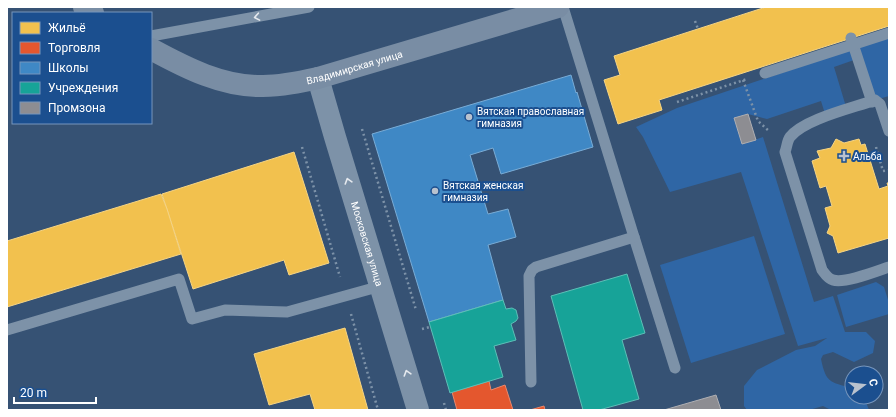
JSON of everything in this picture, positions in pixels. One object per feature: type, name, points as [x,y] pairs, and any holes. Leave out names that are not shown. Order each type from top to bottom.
[{"type":"main road","name":"Владимирская улица","points":[[152,49],[202,74],[229,83],[263,86],[287,84],[318,78],[558,7]]},
{"type":"street","name":"Московская улица","points":[[318,78],[418,410]]},
{"type":"lane","points":[[152,36],[309,7]]},
{"type":"lane","points":[[563,7],[675,368]]},
{"type":"lane","points":[[765,73],[852,42],[889,33]]},
{"type":"lane","points":[[852,42],[872,102]]},
{"type":"lane","points":[[889,130],[880,104],[875,100],[813,122],[796,131],[789,139],[785,152],[822,270],[825,275],[833,280],[842,282],[889,267]]},
{"type":"lane","points":[[531,382],[529,297],[530,276],[532,270],[536,267],[634,237]]},
{"type":"lane","points":[[7,330],[179,279],[192,319],[225,310],[287,312],[381,286]]},
{"type":"path","points":[[695,21],[698,29]]},
{"type":"path","points":[[677,102],[765,73]]},
{"type":"path","points":[[743,80],[758,121],[769,132],[787,144]]},
{"type":"path","points":[[362,128],[418,314]]},
{"type":"path","points":[[875,144],[884,171],[889,170]]},
{"type":"path","points":[[420,322],[424,336]]},
{"type":"path","points":[[422,329],[430,327]]},
{"type":"path","points":[[444,403],[446,410]]},
{"type":"shaded area","points":[[889,33],[889,96],[875,100],[857,43]]},
{"type":"shaded area","points":[[850,50],[854,60],[834,67],[847,110],[826,117],[821,101],[767,119],[748,114],[735,118],[743,144],[763,137],[814,302],[833,296],[845,332],[866,332],[875,341],[873,353],[854,362],[833,352],[823,355],[821,359],[827,377],[834,383],[844,386],[844,405],[867,405],[869,410],[831,410],[823,406],[809,410],[747,410],[744,406],[744,386],[757,370],[796,350],[815,346],[827,338],[798,346],[741,172],[670,192],[643,137],[636,127],[677,108]]},
{"type":"shaded area","points":[[754,236],[785,334],[691,363],[660,265]]},
{"type":"shaded area","points":[[876,282],[884,287],[889,303],[889,314],[846,327],[837,295]]},
{"type":"building: Жильё","points":[[766,7],[889,7],[889,26],[659,100],[662,110],[618,124],[604,80],[620,75],[614,56]]},
{"type":"building: Жильё","points":[[836,139],[844,143],[859,139],[861,145],[865,144],[879,189],[888,186],[887,183],[889,183],[889,238],[838,253],[833,236],[827,233],[830,226],[825,208],[832,206],[826,186],[820,188],[812,161],[820,158],[817,151],[831,148]]},
{"type":"building: Жильё","points":[[294,152],[329,263],[289,275],[284,260],[193,289],[162,194]]},
{"type":"building: Жильё","points":[[161,194],[181,254],[7,307],[7,241]]},
{"type":"building: Жильё","points":[[345,328],[368,410],[315,410],[310,394],[269,405],[254,354]]},
{"type":"building: Торговля","points":[[489,381],[491,390],[505,385],[513,410],[457,410],[452,392]]},
{"type":"building: Торговля","points":[[544,406],[545,410],[530,410]]},
{"type":"building: Школы","name":"Вятская женская гимназия","points":[[571,75],[593,147],[501,174],[493,148],[470,155],[488,214],[508,209],[516,237],[488,245],[503,300],[429,322],[372,134]]},
{"type":"building: Учреждения","points":[[627,274],[645,333],[622,340],[639,399],[599,410],[583,410],[551,296]]},
{"type":"building: Учреждения","points":[[503,300],[506,309],[512,308],[516,310],[518,318],[511,324],[516,340],[494,346],[503,377],[450,393],[429,322]]},
{"type":"building: Промзона","points":[[748,114],[756,140],[742,144],[734,118]]},
{"type":"building: Промзона","points":[[716,395],[721,410],[664,410]]},
{"type":"place","name":"Вятская православная гимназия","points":[[469,117]]},
{"type":"place","name":"Альба","points":[[844,156]]},
{"type":"place","name":"Вятская женская гимназия","points":[[435,191]]}]
